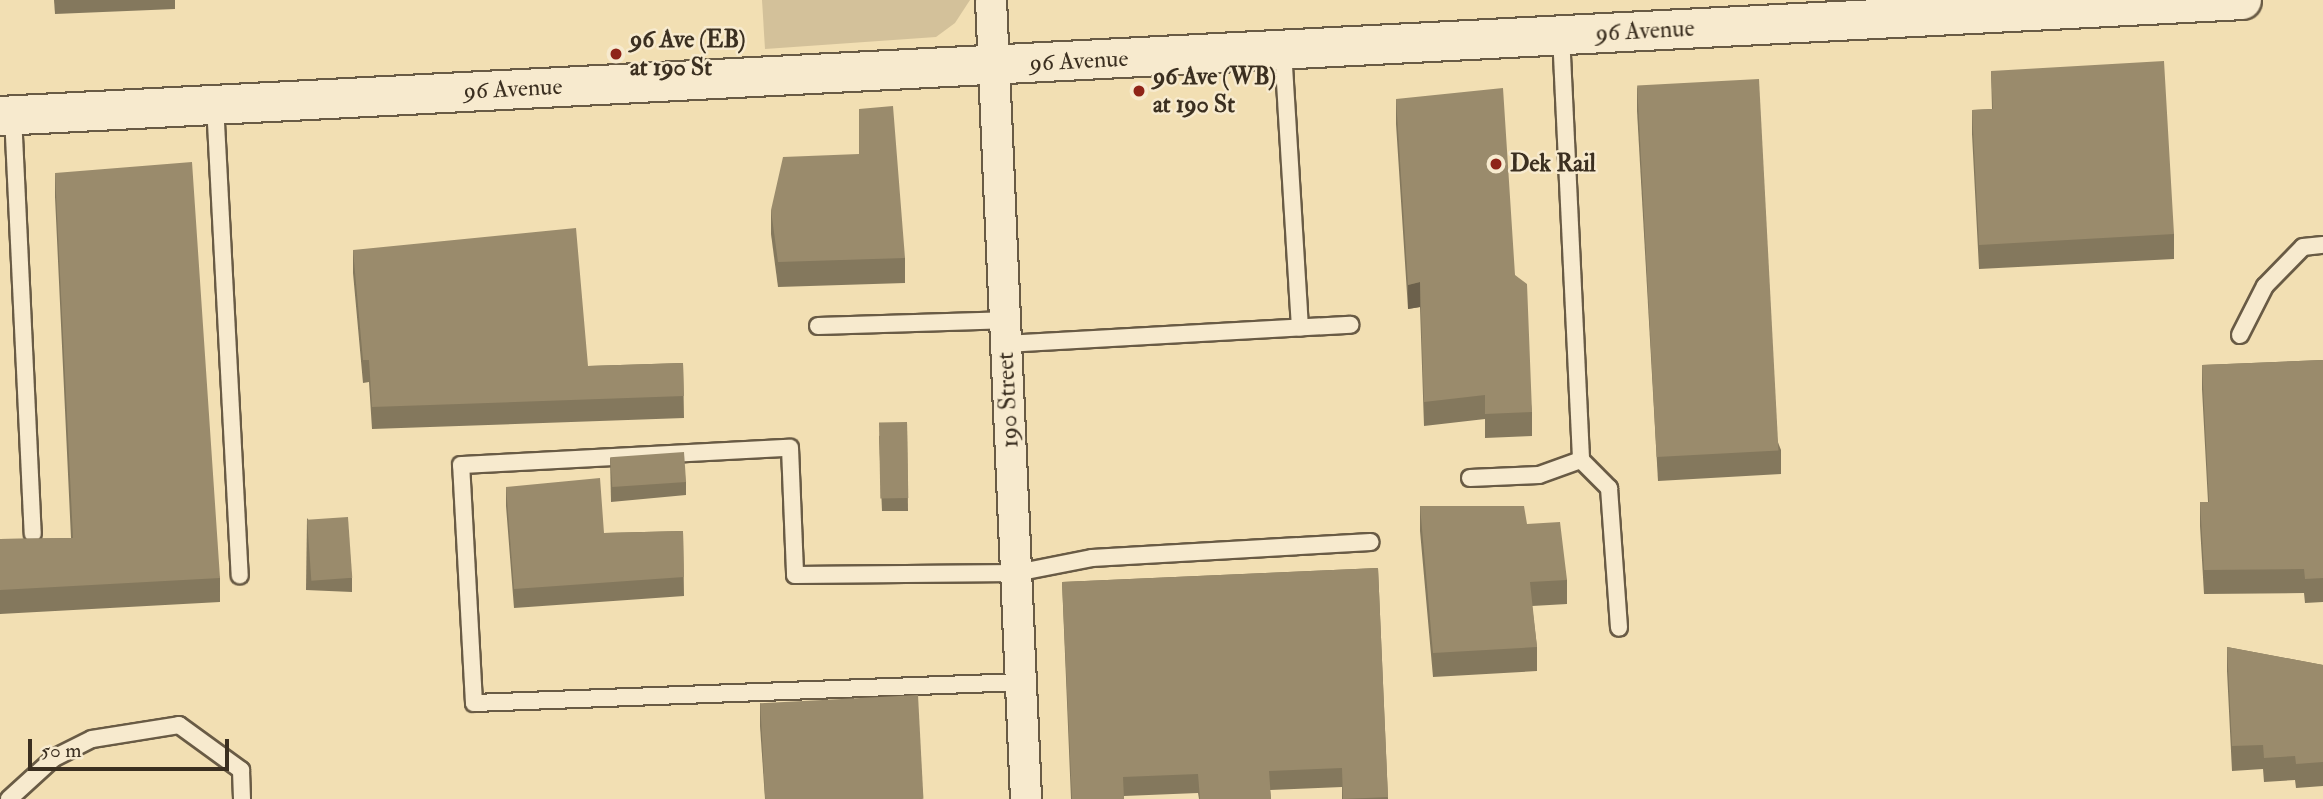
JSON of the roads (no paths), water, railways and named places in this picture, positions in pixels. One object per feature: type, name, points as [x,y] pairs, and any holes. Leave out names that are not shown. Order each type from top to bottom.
[{"type":"main road","name":"96 Avenue","points":[[7,116],[1561,34],[1820,11],[2242,0]]},
{"type":"street","name":"190 Street","points":[[991,0],[1026,799]]},
{"type":"lane","points":[[1561,34],[1581,460],[1609,488],[1619,628]]},
{"type":"lane","points":[[1283,50],[1300,327]]},
{"type":"lane","points":[[215,104],[240,575]]},
{"type":"lane","points":[[7,116],[33,534]]},
{"type":"lane","points":[[2240,335],[2265,286],[2303,247],[2323,245]]},
{"type":"lane","points":[[818,327],[1004,332],[1350,325]]},
{"type":"lane","points":[[1021,682],[474,703],[461,465],[790,448],[795,575],[1016,573],[1092,558],[1371,542]]},
{"type":"lane","points":[[1469,478],[1539,475],[1581,460]]},
{"type":"lane","points":[[9,799],[54,758],[92,739],[179,725],[241,770],[242,799]]},
{"type":"place","name":"96 Ave (EB) at 190 St","points":[[616,54]]},
{"type":"place","name":"96 Ave (WB) at 190 St","points":[[1139,91]]},
{"type":"place","name":"Dek Rail","points":[[1496,164]]}]
